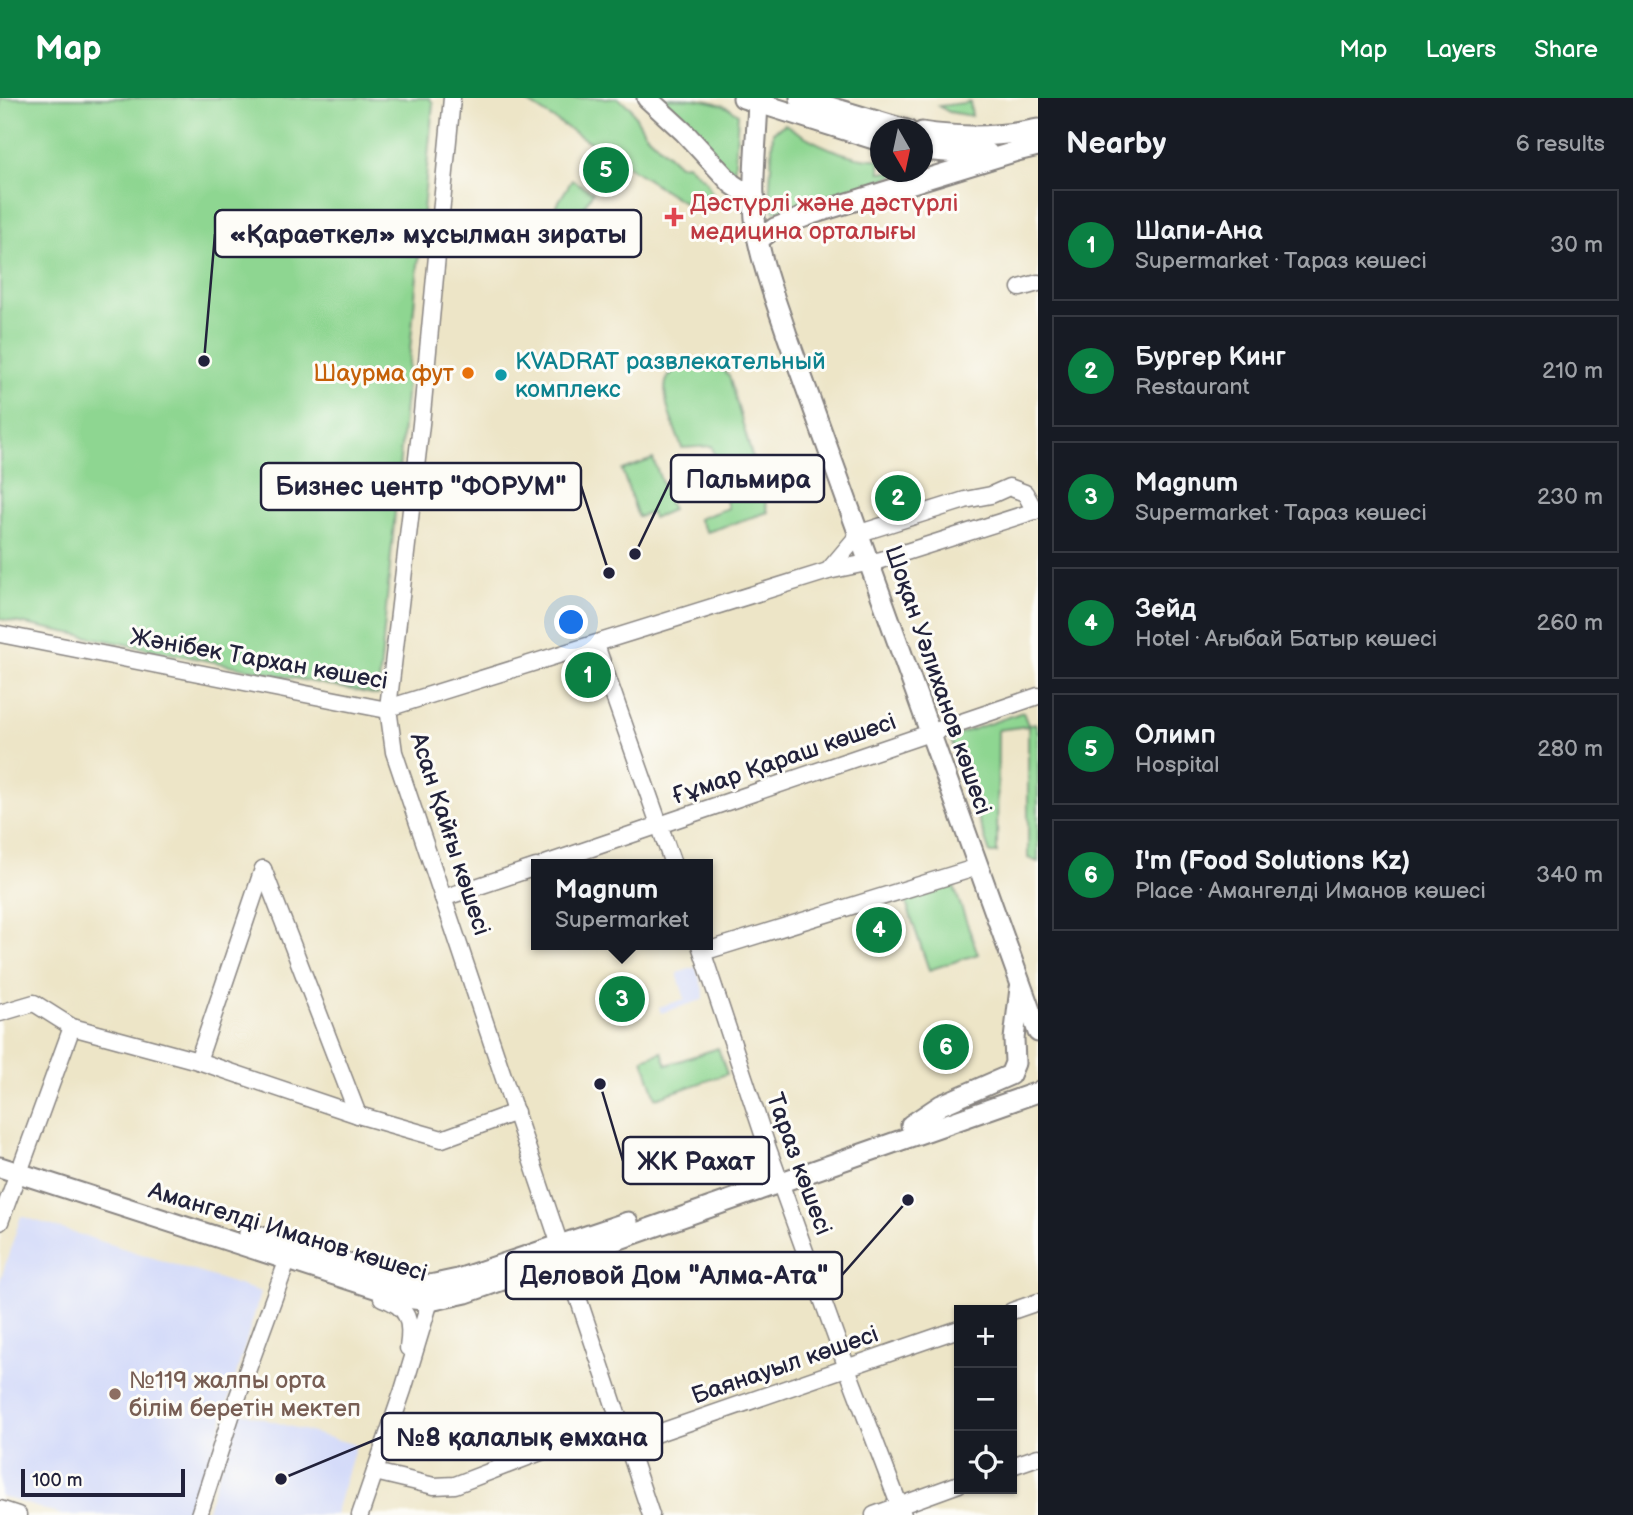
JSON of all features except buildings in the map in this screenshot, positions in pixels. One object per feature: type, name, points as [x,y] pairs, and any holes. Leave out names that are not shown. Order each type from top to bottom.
[{"type":"main road","points":[[647,98],[684,132],[732,184],[754,198]]},
{"type":"main road","points":[[800,98],[870,119]]},
{"type":"main road","points":[[753,100],[870,138]]},
{"type":"main road","name":"Шоқан Уәлиханов көшесі","points":[[753,100],[754,198],[758,240],[787,335],[1038,1032]]},
{"type":"main road","points":[[758,240],[775,228],[1015,142],[1038,129]]},
{"type":"main road","points":[[933,133],[1038,146]]},
{"type":"main road","points":[[933,151],[970,154],[1015,142]]},
{"type":"main road","points":[[1023,990],[1038,1012]]},
{"type":"main road","points":[[911,1125],[941,1105],[1010,1075],[1015,1063],[1014,1039],[1023,990]]},
{"type":"main road","name":"Амангелді Иманов көшесі","points":[[779,1177],[911,1125],[1038,1080]]},
{"type":"main road","name":"Амангелді Иманов көшесі","points":[[0,1157],[14,1168],[405,1298],[430,1293],[466,1293],[562,1252],[1038,1092]]},
{"type":"main road","name":"Амангелді Иманов көшесі","points":[[14,1168],[404,1281],[430,1293]]},
{"type":"street","name":"Асан Қайғы көшесі","points":[[452,98],[421,424],[388,708],[394,752],[651,1515]]},
{"type":"street","points":[[1020,288],[1038,282]]},
{"type":"street","name":"Жәнібек Тархан көшесі","points":[[0,634],[370,707],[388,708],[596,645],[828,570],[871,563],[1037,510],[1025,493],[1009,487],[991,495],[965,500],[860,533]]},
{"type":"street","points":[[828,570],[860,533]]},
{"type":"street","points":[[596,645],[671,859]]},
{"type":"street","name":"Ғұмар Қараш көшесі","points":[[560,859],[1038,695]]},
{"type":"street","points":[[713,945],[978,867]]},
{"type":"street","points":[[198,1061],[263,869],[358,1115]]},
{"type":"street","points":[[443,898],[531,869]]},
{"type":"street","name":"Тараз көшесі","points":[[701,950],[847,1368],[902,1510]]},
{"type":"street","points":[[0,1013],[34,1003],[72,1027],[198,1061],[358,1115],[442,1139],[516,1112]]},
{"type":"street","points":[[0,1222],[14,1168],[72,1027]]},
{"type":"street","points":[[199,1515],[234,1407],[292,1261],[315,1273],[401,1307],[411,1330],[403,1390]]},
{"type":"street","points":[[360,1515],[403,1390],[430,1293]]},
{"type":"street","points":[[1017,1309],[1038,1302]]},
{"type":"street","name":"Баянауыл көшесі","points":[[626,1444],[954,1331]]},
{"type":"street","points":[[375,1472],[434,1486],[455,1485],[619,1422]]},
{"type":"street","points":[[1017,1464],[1038,1457]]},
{"type":"street","points":[[874,1515],[902,1510],[954,1486]]},
{"type":"street","points":[[0,1509],[19,1515]]},
{"type":"shaded area","points":[[696,967],[704,993],[702,1000],[661,1013],[659,1007],[685,999],[677,973]]},
{"type":"shaded area","name":"№119 жалпы орта білім беретін мектеп","points":[[21,1216],[261,1292],[194,1515],[62,1515],[0,1496],[0,1281]]},
{"type":"shaded area","points":[[239,1412],[356,1445],[335,1515],[205,1515]]},
{"type":"green space","points":[[0,98],[429,98],[433,103],[378,695],[0,619]]},
{"type":"green space","points":[[521,98],[617,98],[630,107],[645,133],[679,165],[687,164],[706,181],[718,206],[715,209],[703,195],[691,207]]},
{"type":"green space","points":[[662,98],[712,102],[738,114],[734,179],[704,138]]},
{"type":"green space","points":[[970,102],[972,116],[949,112],[939,106]]},
{"type":"green space","points":[[785,124],[830,149],[870,159],[870,182],[873,182],[774,212],[769,201],[773,132]]},
{"type":"green space","points":[[572,180],[593,192],[569,231],[548,219]]},
{"type":"green space","points":[[706,360],[718,363],[729,376],[768,512],[707,532],[698,519],[728,508],[712,446],[682,448],[668,410],[665,390],[666,381],[674,372]]},
{"type":"green space","points":[[653,459],[672,510],[653,518],[651,513],[638,517],[622,470]]},
{"type":"green space","points":[[1023,712],[1028,725],[1035,723],[1038,732],[1038,862],[1028,858],[1028,726],[998,730],[997,853],[990,853],[950,737]]},
{"type":"green space","points":[[953,884],[978,954],[929,970],[905,900]]},
{"type":"green space","points":[[718,1048],[727,1074],[656,1098],[643,1059],[662,1052],[667,1065]]},
{"type":"place","name":"Олимп","points":[[606,170]]},
{"type":"place","name":"Дәстүрлі және дәстүрлі медицина орталығы","points":[[674,217]]},
{"type":"place","name":"«Қараөткел» мұсылман зираты","points":[[204,361]]},
{"type":"place","name":"Шаурма фут","points":[[468,373]]},
{"type":"place","name":"KVADRAT развлекательный комплекс","points":[[501,375]]},
{"type":"place","name":"Бургер Кинг","points":[[898,498]]},
{"type":"place","name":"Пальмира","points":[[635,554]]},
{"type":"place","name":"Бизнес центр \"ФОРУМ\"","points":[[609,573]]},
{"type":"place","name":"Шапи-Ана","points":[[588,675]]},
{"type":"place","name":"Зейд","points":[[879,930]]},
{"type":"place","name":"Magnum","points":[[622,999]]},
{"type":"place","name":"I'm (Food Solutions Kz)","points":[[946,1047]]},
{"type":"place","name":"ЖК Рахат","points":[[600,1084]]},
{"type":"place","name":"Деловой Дом \"Алма-Ата\"","points":[[908,1200]]},
{"type":"place","name":"№119 жалпы орта білім беретін мектеп","points":[[115,1394]]},
{"type":"place","name":"№8 қалалық емхана","points":[[281,1479]]}]
